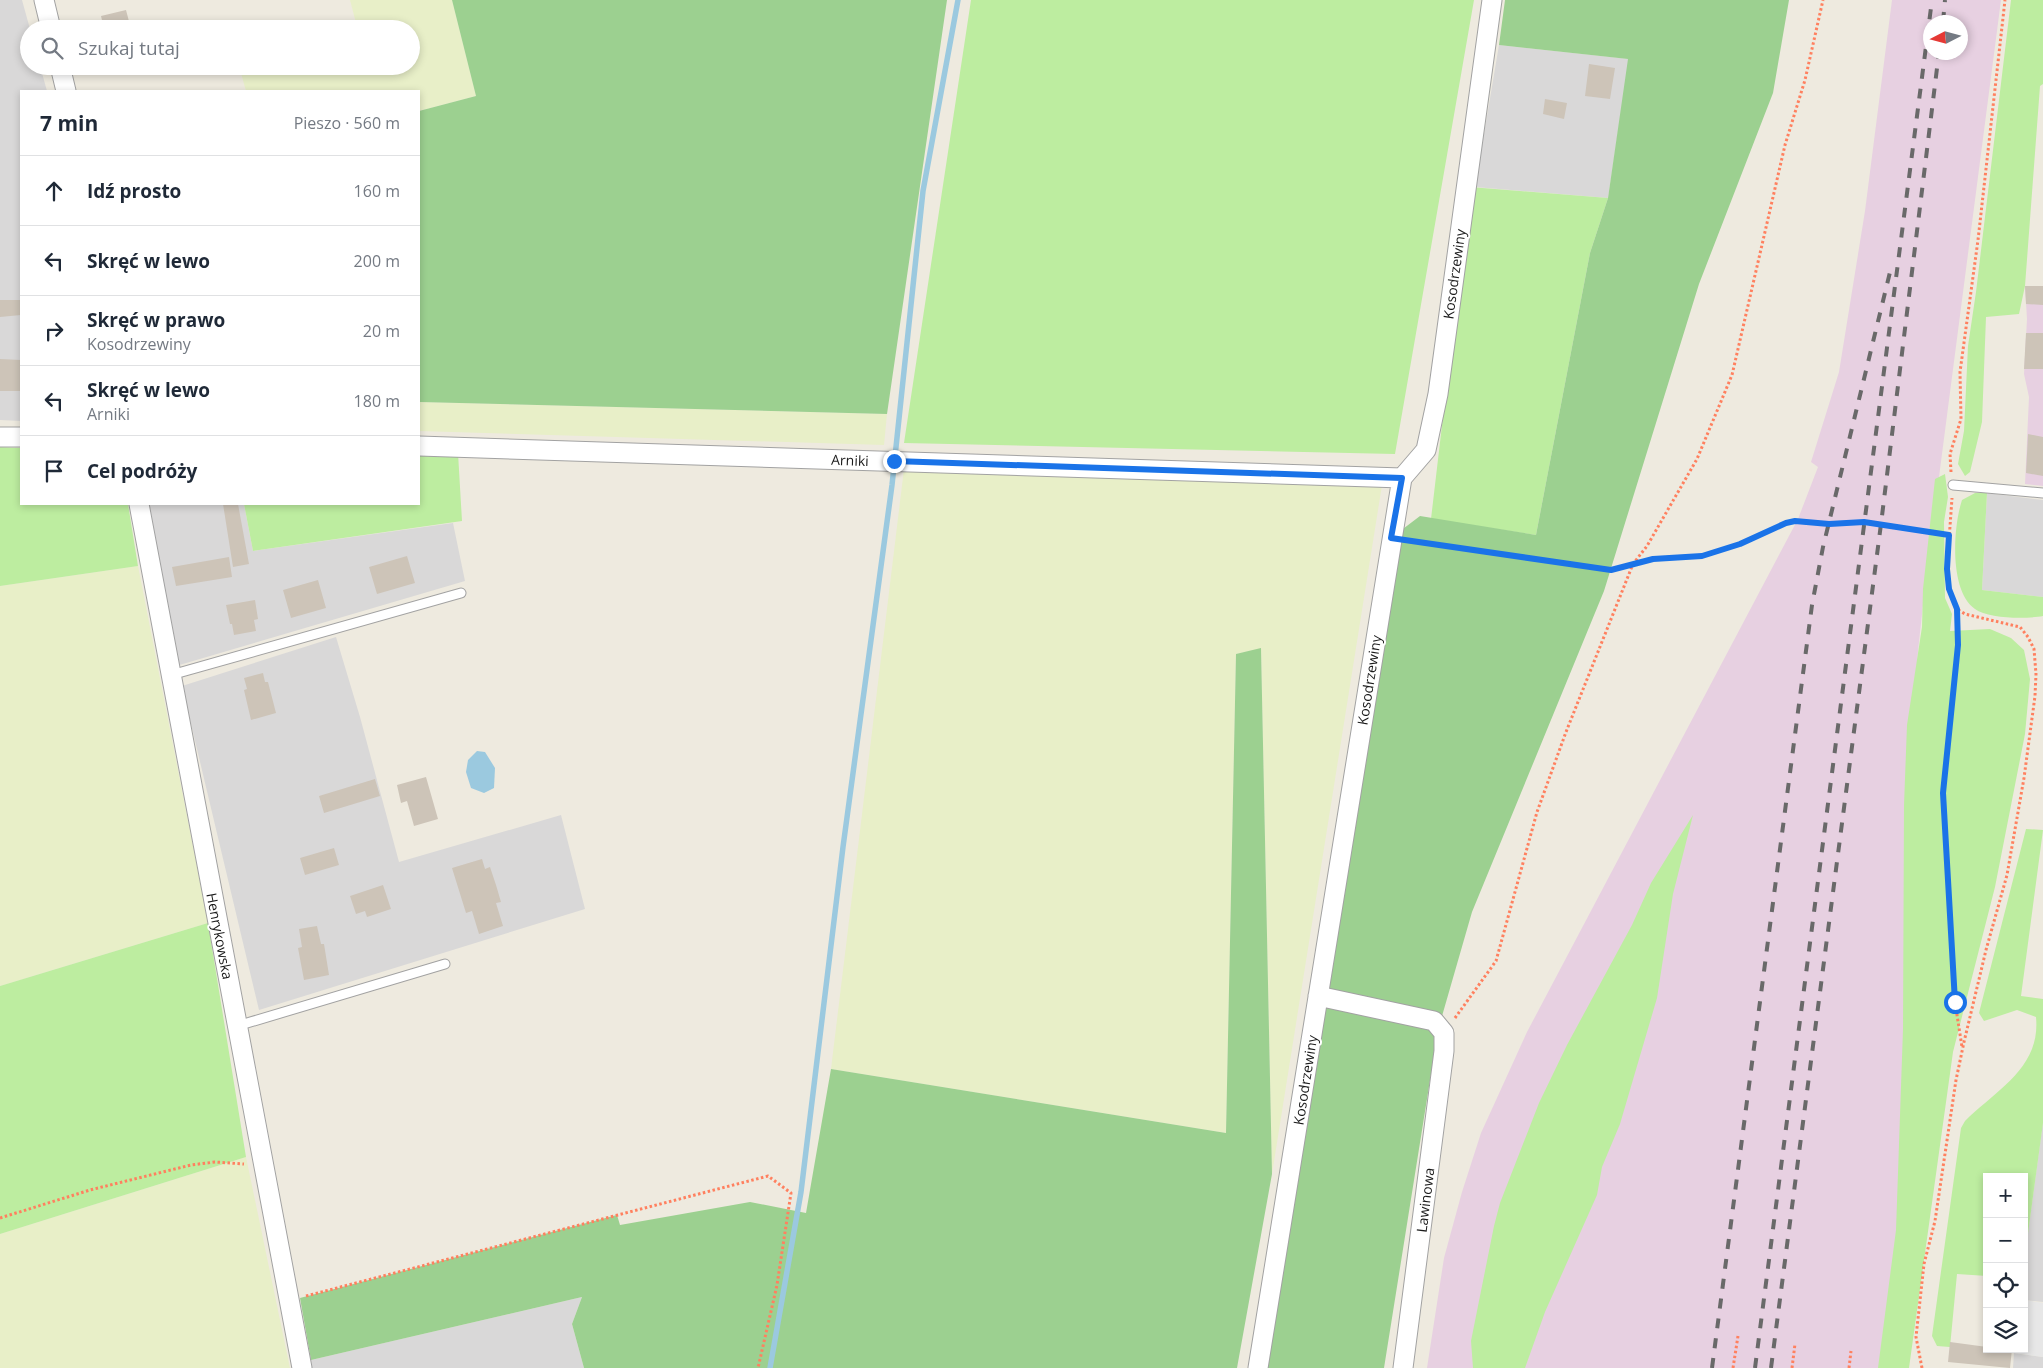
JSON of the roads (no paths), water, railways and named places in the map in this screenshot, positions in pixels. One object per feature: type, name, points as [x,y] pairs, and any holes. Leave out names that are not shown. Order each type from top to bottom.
[{"type":"street","points":[[44,0],[48,20]]},
{"type":"street","name":"Kosodrzewiny","points":[[1258,1368],[1402,478],[1426,450],[1438,394],[1492,0]]},
{"type":"street","points":[[62,75],[66,90]]},
{"type":"street","points":[[0,437],[20,437]]},
{"type":"street","name":"Arniki","points":[[420,446],[1402,478]]},
{"type":"street","name":"Henrykowska","points":[[139,505],[302,1368]]},
{"type":"street","name":"Lawinowa","points":[[1318,996],[1434,1021],[1444,1033],[1444,1051],[1403,1368]]},
{"type":"lane","points":[[1953,485],[2043,494]]},
{"type":"lane","points":[[171,675],[461,593]]},
{"type":"lane","points":[[237,1026],[445,964]]},
{"type":"water","points":[[477,751],[485,752],[495,768],[494,788],[484,793],[471,788],[466,772],[468,760]]},
{"type":"waterway","points":[[770,1368],[801,1192],[843,847],[892,485],[923,191],[958,0]]},
{"type":"railway","points":[[1755,1368],[1932,0]]},
{"type":"railway","points":[[1944,15],[1945,0]]},
{"type":"railway","points":[[1771,1368],[1881,524],[1938,60]]},
{"type":"railway","points":[[1712,1368],[1812,605],[1823,547],[1892,264]]}]
